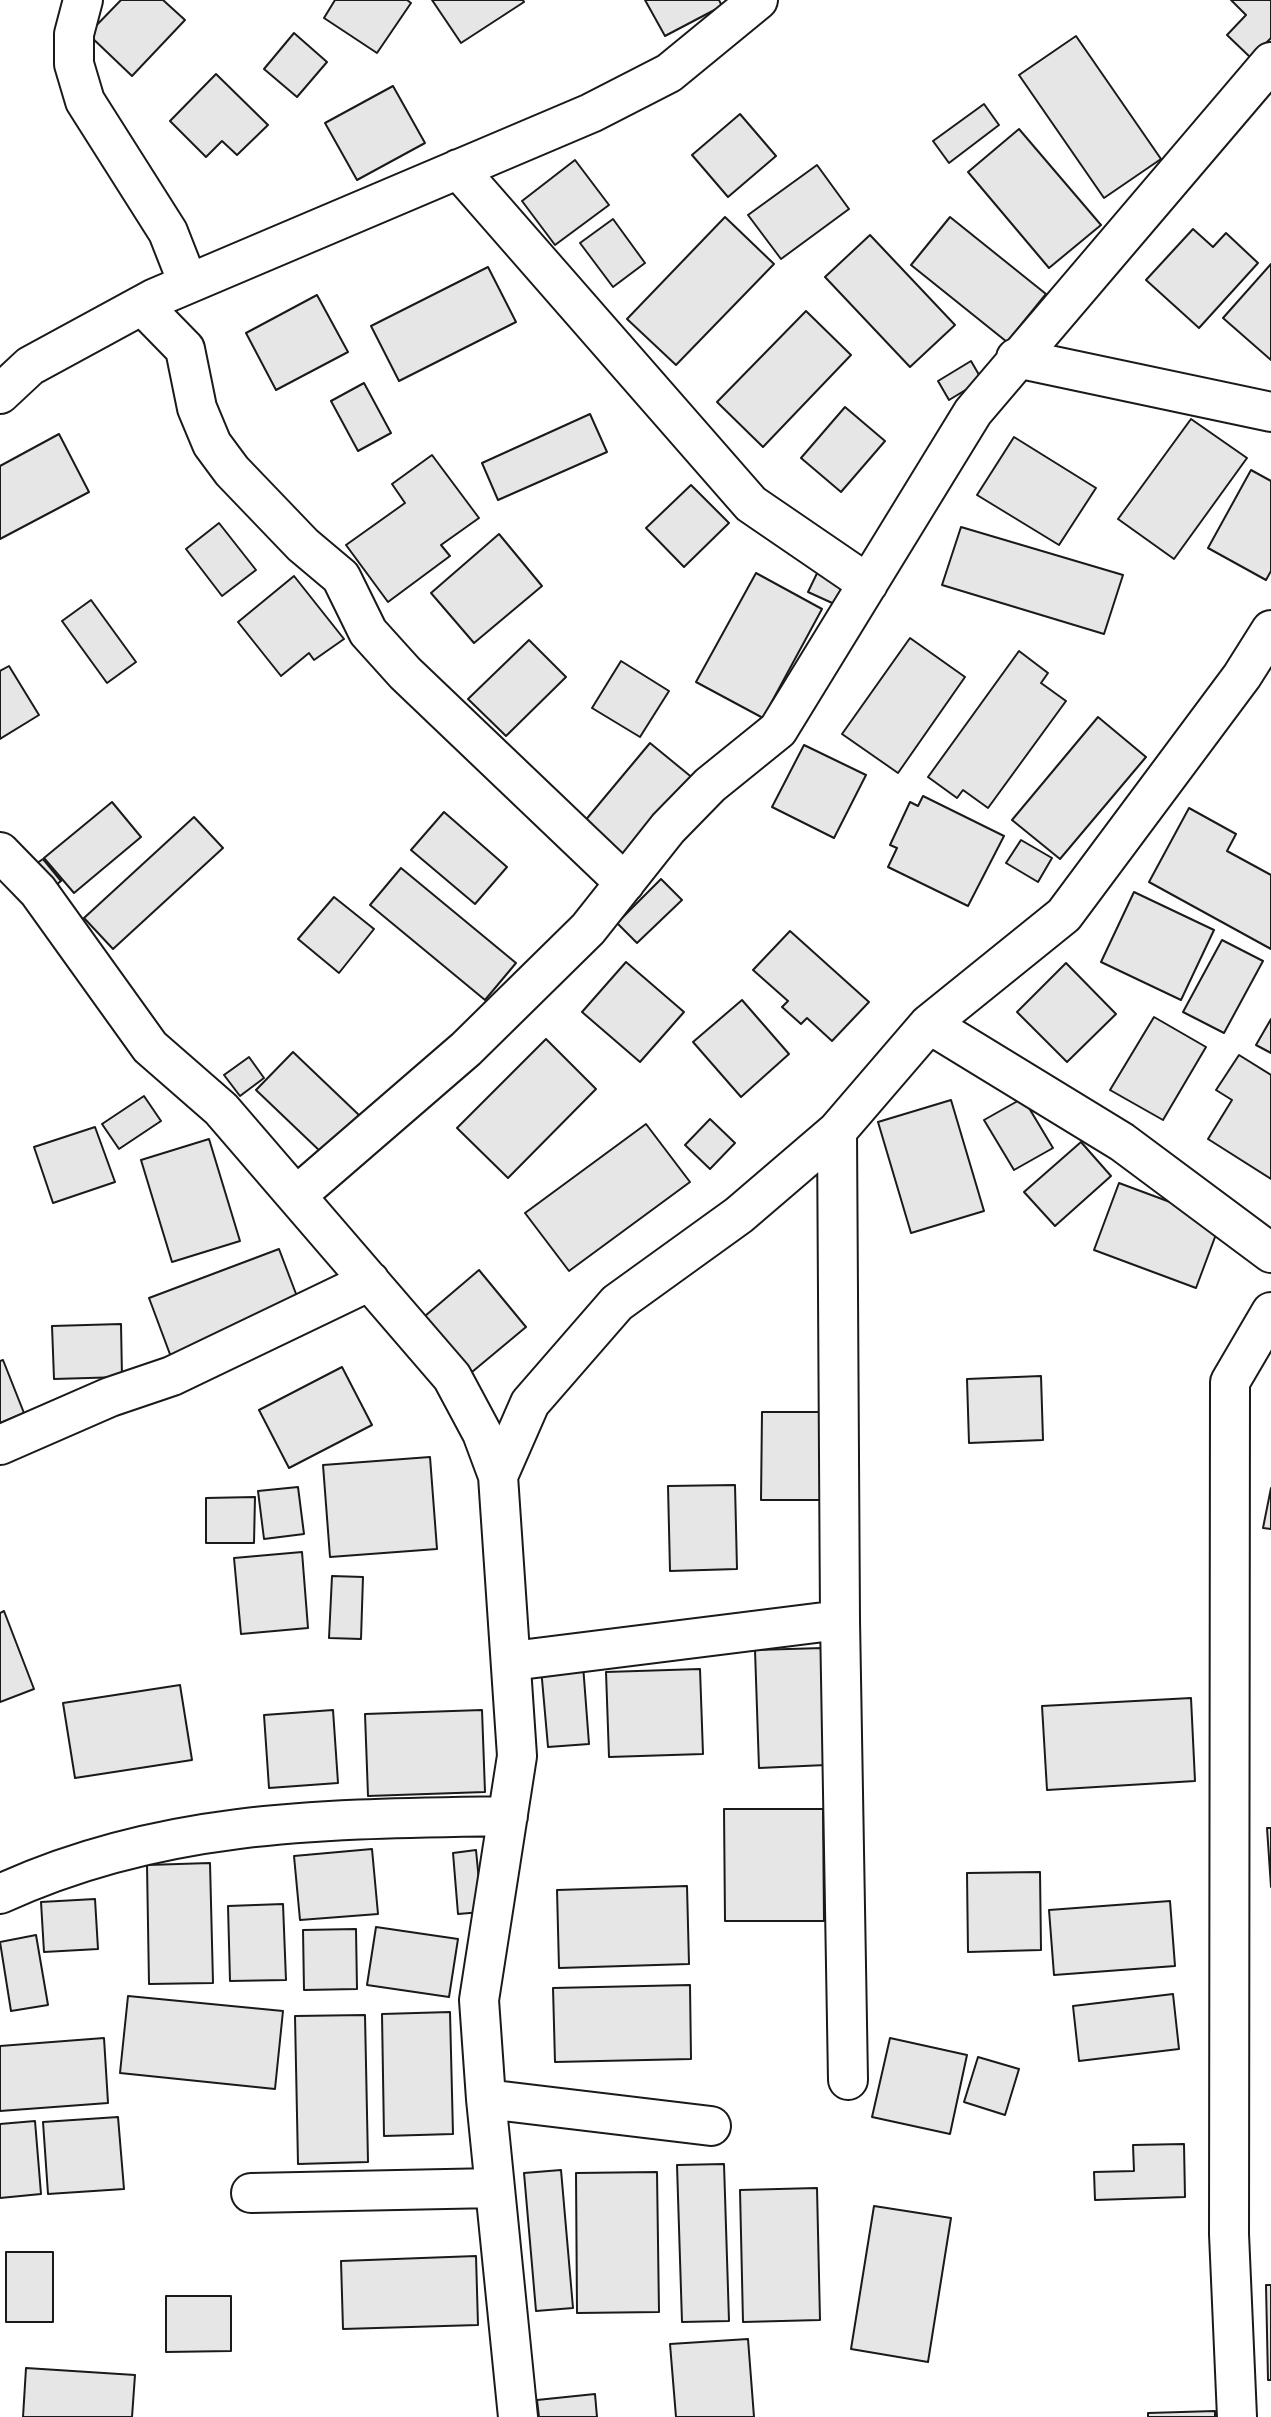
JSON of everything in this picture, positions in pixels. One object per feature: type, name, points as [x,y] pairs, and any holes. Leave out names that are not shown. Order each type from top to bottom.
[{"type":"street","points":[[83,0],[74,34],[74,64],[85,101],[167,232],[188,283]]},
{"type":"street","points":[[0,394],[30,366],[142,304],[591,113],[669,73],[758,0]]},
{"type":"street","points":[[296,1196],[466,1049],[588,929],[668,828],[710,785],[778,730],[973,412],[1016,358],[1271,62]]},
{"type":"street","points":[[458,169],[751,504],[868,584]]},
{"type":"street","points":[[142,304],[185,349],[197,408],[212,444],[232,471],[303,545],[341,577],[368,632],[405,673],[625,883]]},
{"type":"street","points":[[1016,358],[1271,412]]},
{"type":"street","points":[[498,1476],[530,1403],[617,1303],[739,1215],[837,1131],[929,1024],[1065,915],[1242,676],[1271,630]]},
{"type":"street","points":[[0,852],[38,891],[150,1048],[221,1109],[452,1377],[482,1433],[498,1476],[517,1756],[479,2000],[486,2099],[518,2417]]},
{"type":"street","points":[[929,1024],[1122,1142],[1271,1253]]},
{"type":"street","points":[[837,1131],[839,1620],[848,2080]]},
{"type":"street","points":[[0,1446],[98,1402],[172,1376],[370,1281]]},
{"type":"street","points":[[1237,2417],[1229,2234],[1230,1382],[1271,1312]]},
{"type":"street","points":[[512,1661],[839,1620]]},
{"type":"street","points":[[0,1894],[38,1876],[182,1835],[317,1819],[508,1816]]},
{"type":"street","points":[[486,2099],[711,2126]]},
{"type":"street","points":[[251,2193],[495,2188]]},
{"type":"building","points":[[121,0],[163,0],[185,20],[132,76],[88,34]]},
{"type":"building","points":[[335,0],[407,0],[411,3],[377,53],[324,18]]},
{"type":"building","points":[[432,0],[523,0],[524,2],[461,43]]},
{"type":"building","points":[[645,0],[719,0],[722,6],[665,36]]},
{"type":"building","points":[[1231,0],[1271,0],[1271,38],[1251,58],[1227,35],[1246,15]]},
{"type":"building","points":[[294,33],[327,62],[297,97],[264,69]]},
{"type":"building","points":[[1076,36],[1161,159],[1104,198],[1019,75]]},
{"type":"building","points":[[216,74],[268,125],[237,155],[222,141],[206,157],[170,121]]},
{"type":"building","points":[[393,86],[425,143],[357,180],[325,123]]},
{"type":"building","points":[[984,104],[999,125],[949,163],[933,141]]},
{"type":"building","points":[[740,114],[776,156],[728,197],[692,155]]},
{"type":"building","points":[[1019,129],[1101,225],[1049,268],[968,172]]},
{"type":"building","points":[[575,160],[609,205],[555,245],[522,201]]},
{"type":"building","points":[[817,165],[849,209],[781,259],[748,215]]},
{"type":"building","points":[[725,217],[774,264],[676,365],[627,319]]},
{"type":"building","points":[[950,217],[1046,294],[1007,342],[911,265]]},
{"type":"building","points":[[613,219],[645,263],[613,287],[580,243]]},
{"type":"building","points":[[1193,229],[1213,247],[1226,233],[1258,263],[1199,328],[1146,280]]},
{"type":"building","points":[[870,235],[955,325],[910,367],[825,277]]},
{"type":"building","points":[[1271,264],[1271,360],[1223,318]]},
{"type":"building","points":[[488,267],[516,322],[399,381],[371,326]]},
{"type":"building","points":[[317,295],[348,352],[276,390],[246,333]]},
{"type":"building","points":[[806,311],[851,355],[763,447],[717,402]]},
{"type":"building","points":[[971,361],[982,380],[949,400],[938,381]]},
{"type":"building","points":[[364,383],[391,433],[358,451],[331,401]]},
{"type":"building","points":[[845,407],[885,441],[841,492],[801,458]]},
{"type":"building","points":[[590,414],[607,452],[498,500],[482,463]]},
{"type":"building","points":[[1191,419],[1247,458],[1174,559],[1118,519]]},
{"type":"building","points":[[59,434],[89,492],[0,539],[0,466]]},
{"type":"building","points":[[1014,437],[1096,488],[1059,545],[977,495]]},
{"type":"building","points":[[432,455],[479,518],[441,545],[450,556],[388,602],[346,545],[405,503],[392,484]]},
{"type":"building","points":[[1251,470],[1271,481],[1271,571],[1266,580],[1208,548]]},
{"type":"building","points":[[691,485],[729,523],[684,567],[646,528]]},
{"type":"building","points":[[219,523],[256,570],[222,596],[186,549]]},
{"type":"building","points":[[961,527],[1123,575],[1104,634],[942,585]]},
{"type":"building","points":[[499,534],[542,586],[474,643],[431,593]]},
{"type":"building","points":[[820,567],[852,582],[841,607],[808,592]]},
{"type":"building","points":[[756,573],[822,609],[763,718],[696,682]]},
{"type":"building","points":[[294,576],[344,639],[314,660],[309,653],[281,676],[238,622]]},
{"type":"building","points":[[91,600],[136,662],[107,683],[62,621]]},
{"type":"building","points":[[910,638],[965,677],[898,773],[842,734]]},
{"type":"building","points":[[529,640],[566,677],[506,736],[468,699]]},
{"type":"building","points":[[1019,651],[1048,673],[1041,683],[1066,701],[988,808],[963,790],[957,798],[928,777]]},
{"type":"building","points":[[621,661],[669,691],[640,737],[592,708]]},
{"type":"building","points":[[9,666],[39,715],[0,739],[0,671]]},
{"type":"building","points":[[1098,717],[1146,757],[1060,859],[1012,820]]},
{"type":"building","points":[[650,743],[700,784],[634,864],[584,822]]},
{"type":"building","points":[[804,745],[866,775],[834,838],[772,807]]},
{"type":"building","points":[[923,796],[1004,836],[968,906],[888,867],[897,848],[890,845],[910,802],[918,806]]},
{"type":"building","points":[[112,802],[141,837],[74,893],[44,858]]},
{"type":"building","points":[[1189,808],[1236,834],[1227,851],[1271,875],[1271,949],[1149,882]]},
{"type":"building","points":[[444,812],[507,867],[475,904],[411,850]]},
{"type":"building","points":[[194,817],[223,848],[113,949],[84,918]]},
{"type":"building","points":[[1021,840],[1052,858],[1038,882],[1006,863]]},
{"type":"building","points":[[43,859],[61,881],[51,889],[33,866]]},
{"type":"building","points":[[401,868],[516,963],[485,1000],[370,905]]},
{"type":"building","points":[[661,879],[682,900],[637,943],[617,923]]},
{"type":"building","points":[[1134,892],[1214,930],[1181,1000],[1101,962]]},
{"type":"building","points":[[334,897],[374,929],[339,973],[298,939]]},
{"type":"building","points":[[790,931],[869,1002],[832,1041],[807,1018],[801,1024],[782,1007],[788,1001],[753,970]]},
{"type":"building","points":[[1222,940],[1263,961],[1224,1033],[1183,1012]]},
{"type":"building","points":[[626,962],[684,1012],[640,1062],[582,1012]]},
{"type":"building","points":[[1066,963],[1116,1014],[1067,1062],[1017,1012]]},
{"type":"building","points":[[742,1000],[789,1054],[741,1097],[693,1042]]},
{"type":"building","points":[[1154,1017],[1206,1047],[1163,1120],[1110,1090]]},
{"type":"building","points":[[1271,1019],[1271,1053],[1256,1045]]},
{"type":"building","points":[[546,1039],[596,1089],[508,1178],[457,1128]]},
{"type":"building","points":[[293,1052],[359,1115],[322,1153],[256,1090]]},
{"type":"building","points":[[1239,1055],[1271,1075],[1271,1179],[1208,1139],[1232,1100],[1216,1090]]},
{"type":"building","points":[[249,1057],[264,1078],[240,1096],[224,1075]]},
{"type":"building","points":[[144,1096],[161,1121],[119,1149],[102,1124]]},
{"type":"building","points":[[1023,1098],[1053,1148],[1014,1170],[984,1120]]},
{"type":"building","points":[[951,1100],[984,1211],[911,1233],[878,1122]]},
{"type":"building","points":[[710,1119],[735,1143],[710,1169],[685,1145]]},
{"type":"building","points":[[646,1124],[690,1182],[569,1271],[525,1213]]},
{"type":"building","points":[[95,1127],[115,1182],[53,1203],[34,1147]]},
{"type":"building","points":[[209,1139],[240,1241],[172,1262],[141,1160]]},
{"type":"building","points":[[1081,1142],[1111,1176],[1055,1226],[1024,1192]]},
{"type":"building","points":[[1119,1183],[1221,1221],[1196,1288],[1094,1250]]},
{"type":"building","points":[[279,1249],[301,1307],[171,1357],[149,1298]]},
{"type":"building","points":[[479,1270],[526,1327],[472,1372],[425,1316]]},
{"type":"building","points":[[121,1324],[122,1377],[54,1379],[52,1326]]},
{"type":"building","points":[[3,1360],[24,1413],[0,1423],[0,1361]]},
{"type":"building","points":[[342,1367],[372,1425],[289,1468],[259,1410]]},
{"type":"building","points":[[1041,1376],[1043,1440],[969,1443],[967,1379]]},
{"type":"building","points":[[762,1412],[829,1412],[829,1500],[761,1500]]},
{"type":"building","points":[[430,1457],[437,1549],[330,1557],[323,1465]]},
{"type":"building","points":[[735,1485],[737,1569],[670,1571],[668,1486]]},
{"type":"building","points":[[298,1487],[304,1534],[264,1539],[258,1491]]},
{"type":"building","points":[[1271,1488],[1271,1529],[1263,1528]]},
{"type":"building","points":[[255,1497],[254,1543],[206,1543],[206,1498]]},
{"type":"building","points":[[302,1552],[308,1628],[241,1634],[234,1558]]},
{"type":"building","points":[[332,1576],[363,1577],[361,1639],[329,1638]]},
{"type":"building","points":[[4,1611],[34,1689],[0,1702],[0,1613]]},
{"type":"building","points":[[823,1648],[826,1765],[759,1768],[755,1650]]},
{"type":"building","points":[[583,1665],[589,1744],[548,1747],[541,1668]]},
{"type":"building","points":[[700,1669],[703,1754],[609,1757],[606,1672]]},
{"type":"building","points":[[180,1685],[192,1760],[75,1778],[63,1703]]},
{"type":"building","points":[[1191,1698],[1195,1781],[1047,1790],[1042,1706]]},
{"type":"building","points":[[333,1710],[338,1783],[269,1788],[264,1715]]},
{"type":"building","points":[[482,1710],[485,1792],[368,1796],[365,1714]]},
{"type":"building","points":[[724,1809],[823,1809],[824,1921],[725,1921]]},
{"type":"building","points":[[1267,1828],[1271,1828],[1271,1887]]},
{"type":"building","points":[[372,1849],[378,1914],[300,1920],[294,1856]]},
{"type":"building","points":[[476,1850],[482,1912],[458,1914],[453,1853]]},
{"type":"building","points":[[210,1863],[213,1983],[149,1984],[147,1865]]},
{"type":"building","points":[[1040,1872],[1041,1950],[968,1952],[967,1873]]},
{"type":"building","points":[[687,1886],[689,1964],[559,1968],[557,1890]]},
{"type":"building","points":[[95,1899],[98,1949],[44,1952],[41,1902]]},
{"type":"building","points":[[1170,1901],[1175,1966],[1054,1975],[1049,1910]]},
{"type":"building","points":[[283,1904],[286,1980],[230,1981],[228,1906]]},
{"type":"building","points":[[376,1927],[458,1939],[449,1997],[367,1985]]},
{"type":"building","points":[[356,1929],[357,1989],[304,1990],[303,1930]]},
{"type":"building","points":[[36,1935],[48,2005],[11,2011],[0,1942]]},
{"type":"building","points":[[690,1985],[691,2059],[555,2062],[553,1988]]},
{"type":"building","points":[[1173,1994],[1179,2049],[1079,2061],[1073,2006]]},
{"type":"building","points":[[128,1996],[283,2011],[275,2089],[120,2073]]},
{"type":"building","points":[[450,2012],[453,2134],[384,2136],[382,2014]]},
{"type":"building","points":[[365,2015],[368,2162],[298,2164],[295,2016]]},
{"type":"building","points":[[104,2038],[108,2103],[0,2111],[0,2046]]},
{"type":"building","points":[[890,2038],[967,2055],[950,2134],[872,2117]]},
{"type":"building","points":[[978,2057],[1019,2069],[1005,2115],[964,2102]]},
{"type":"building","points":[[118,2117],[124,2189],[48,2194],[43,2122]]},
{"type":"building","points":[[35,2121],[41,2194],[0,2198],[0,2124]]},
{"type":"building","points":[[1184,2144],[1185,2197],[1095,2200],[1094,2172],[1134,2171],[1133,2145]]},
{"type":"building","points":[[724,2164],[729,2321],[682,2322],[677,2165]]},
{"type":"building","points":[[561,2170],[573,2308],[536,2311],[524,2173]]},
{"type":"building","points":[[657,2172],[659,2312],[577,2313],[576,2173]]},
{"type":"building","points":[[817,2188],[820,2320],[743,2322],[740,2190]]},
{"type":"building","points":[[874,2206],[951,2218],[928,2362],[851,2349]]},
{"type":"building","points":[[6,2252],[53,2252],[53,2322],[6,2322]]},
{"type":"building","points":[[476,2256],[478,2325],[343,2329],[341,2261]]},
{"type":"building","points":[[1266,2285],[1271,2285],[1271,2380],[1268,2380]]},
{"type":"building","points":[[166,2296],[231,2296],[231,2351],[166,2352]]},
{"type":"building","points":[[748,2339],[754,2417],[676,2417],[670,2344]]},
{"type":"building","points":[[26,2368],[135,2375],[132,2417],[23,2417]]},
{"type":"building","points":[[595,2394],[597,2417],[539,2417],[537,2400]]},
{"type":"building","points":[[1215,2411],[1215,2417],[1148,2417],[1148,2413]]}]
